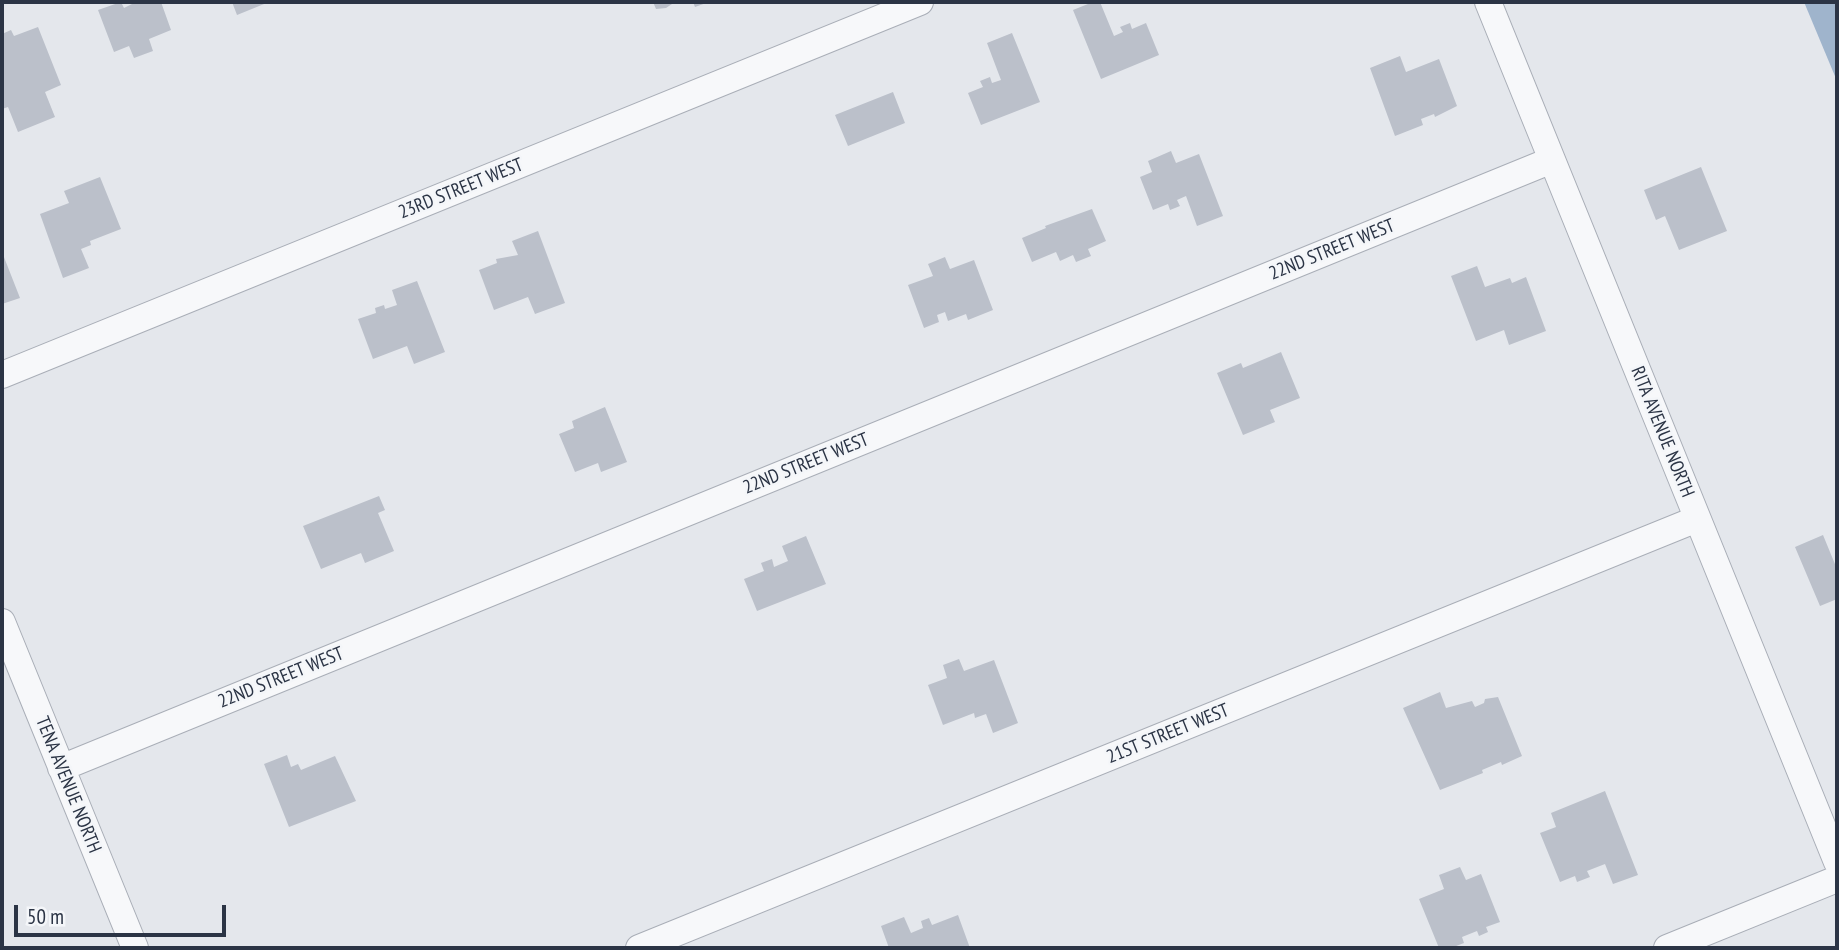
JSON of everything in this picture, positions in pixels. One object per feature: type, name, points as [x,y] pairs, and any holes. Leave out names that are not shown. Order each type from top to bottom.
[{"type":"street","name":"23RD STREET WEST","points":[[2,375],[920,2]]},
{"type":"street","name":"RITA AVENUE NORTH","points":[[1488,2],[1837,862]]},
{"type":"street","name":"22ND STREET WEST","points":[[61,768],[1552,160]]},
{"type":"street","name":"21ST STREET WEST","points":[[639,948],[1697,519]]},
{"type":"street","name":"TENA AVENUE NORTH","points":[[2,622],[135,948]]},
{"type":"street","points":[[1667,948],[1837,879]]},
{"type":"water","points":[[1804,2],[1837,2],[1837,81]]},
{"type":"building","points":[[121,2],[124,8],[132,4],[131,2],[161,2],[171,30],[149,39],[153,51],[134,58],[129,46],[114,52],[98,10]]},
{"type":"building","points":[[232,2],[269,2],[237,15]]},
{"type":"building","points":[[653,2],[675,2],[666,8],[656,9]]},
{"type":"building","points":[[693,2],[709,2],[695,7]]},
{"type":"building","points":[[1100,2],[1114,36],[1123,32],[1120,27],[1130,23],[1132,29],[1146,23],[1159,55],[1101,79],[1073,10]]},
{"type":"building","points":[[38,27],[61,85],[45,92],[55,117],[18,132],[8,107],[2,109],[2,34],[11,30],[14,36]]},
{"type":"building","points":[[1012,33],[1040,102],[981,125],[968,93],[983,87],[980,81],[990,77],[992,83],[1001,80],[987,43]]},
{"type":"building","points":[[1400,56],[1406,72],[1439,59],[1457,106],[1435,117],[1434,114],[1421,119],[1423,125],[1395,136],[1370,68]]},
{"type":"building","points":[[893,92],[905,123],[848,146],[835,115]]},
{"type":"building","points":[[1171,151],[1176,163],[1199,154],[1223,216],[1197,226],[1186,196],[1177,200],[1180,206],[1170,210],[1168,204],[1153,210],[1140,177],[1152,172],[1148,161]]},
{"type":"building","points":[[1701,167],[1727,231],[1679,250],[1665,216],[1656,220],[1644,190]]},
{"type":"building","points":[[100,177],[121,229],[90,241],[91,245],[81,249],[89,268],[63,278],[40,214],[69,203],[64,191]]},
{"type":"building","points":[[1092,209],[1106,241],[1088,249],[1091,256],[1076,262],[1073,255],[1060,261],[1056,252],[1032,262],[1022,238],[1046,228],[1045,226]]},
{"type":"building","points":[[538,231],[565,303],[535,314],[528,297],[494,310],[479,270],[497,263],[496,259],[518,255],[512,241]]},
{"type":"building","points":[[2,252],[20,298],[2,304]]},
{"type":"building","points":[[945,257],[950,269],[974,260],[993,310],[968,320],[966,314],[948,321],[945,312],[937,315],[939,322],[924,328],[908,285],[933,276],[928,264]]},
{"type":"building","points":[[1477,266],[1485,287],[1510,278],[1512,283],[1526,277],[1546,331],[1509,345],[1504,330],[1476,341],[1451,276]]},
{"type":"building","points":[[417,281],[445,352],[414,364],[407,346],[373,359],[358,319],[376,313],[375,308],[384,305],[385,309],[397,305],[392,290]]},
{"type":"building","points":[[1281,352],[1300,398],[1270,410],[1275,422],[1243,435],[1217,373],[1241,363],[1243,368]]},
{"type":"building","points":[[605,407],[627,462],[601,472],[598,463],[575,472],[559,434],[574,428],[572,421]]},
{"type":"building","points":[[379,496],[385,510],[378,513],[394,551],[365,563],[361,553],[321,569],[303,526]]},
{"type":"building","points":[[1823,535],[1837,569],[1837,599],[1820,606],[1795,547]]},
{"type":"building","points":[[806,536],[826,584],[757,611],[744,579],[764,571],[761,563],[772,559],[774,567],[788,561],[782,546]]},
{"type":"building","points":[[959,659],[964,671],[994,660],[1018,723],[993,733],[986,714],[975,718],[974,713],[943,725],[928,685],[947,678],[943,665]]},
{"type":"building","points":[[1440,692],[1446,708],[1472,701],[1475,707],[1484,703],[1485,699],[1498,697],[1522,756],[1502,765],[1501,762],[1482,770],[1483,773],[1440,790],[1403,708]]},
{"type":"building","points":[[287,755],[291,767],[298,764],[301,770],[335,756],[356,801],[289,827],[264,764]]},
{"type":"building","points":[[1605,791],[1638,875],[1613,884],[1605,864],[1587,871],[1590,877],[1577,882],[1575,876],[1560,882],[1540,833],[1556,827],[1551,813]]},
{"type":"building","points":[[1460,867],[1466,880],[1481,874],[1500,922],[1486,927],[1488,932],[1479,936],[1477,931],[1462,937],[1464,943],[1451,948],[1439,948],[1419,899],[1444,889],[1439,875]]},
{"type":"building","points":[[958,915],[970,948],[889,948],[881,926],[904,917],[911,933],[923,928],[921,921],[929,918],[932,925]]}]
